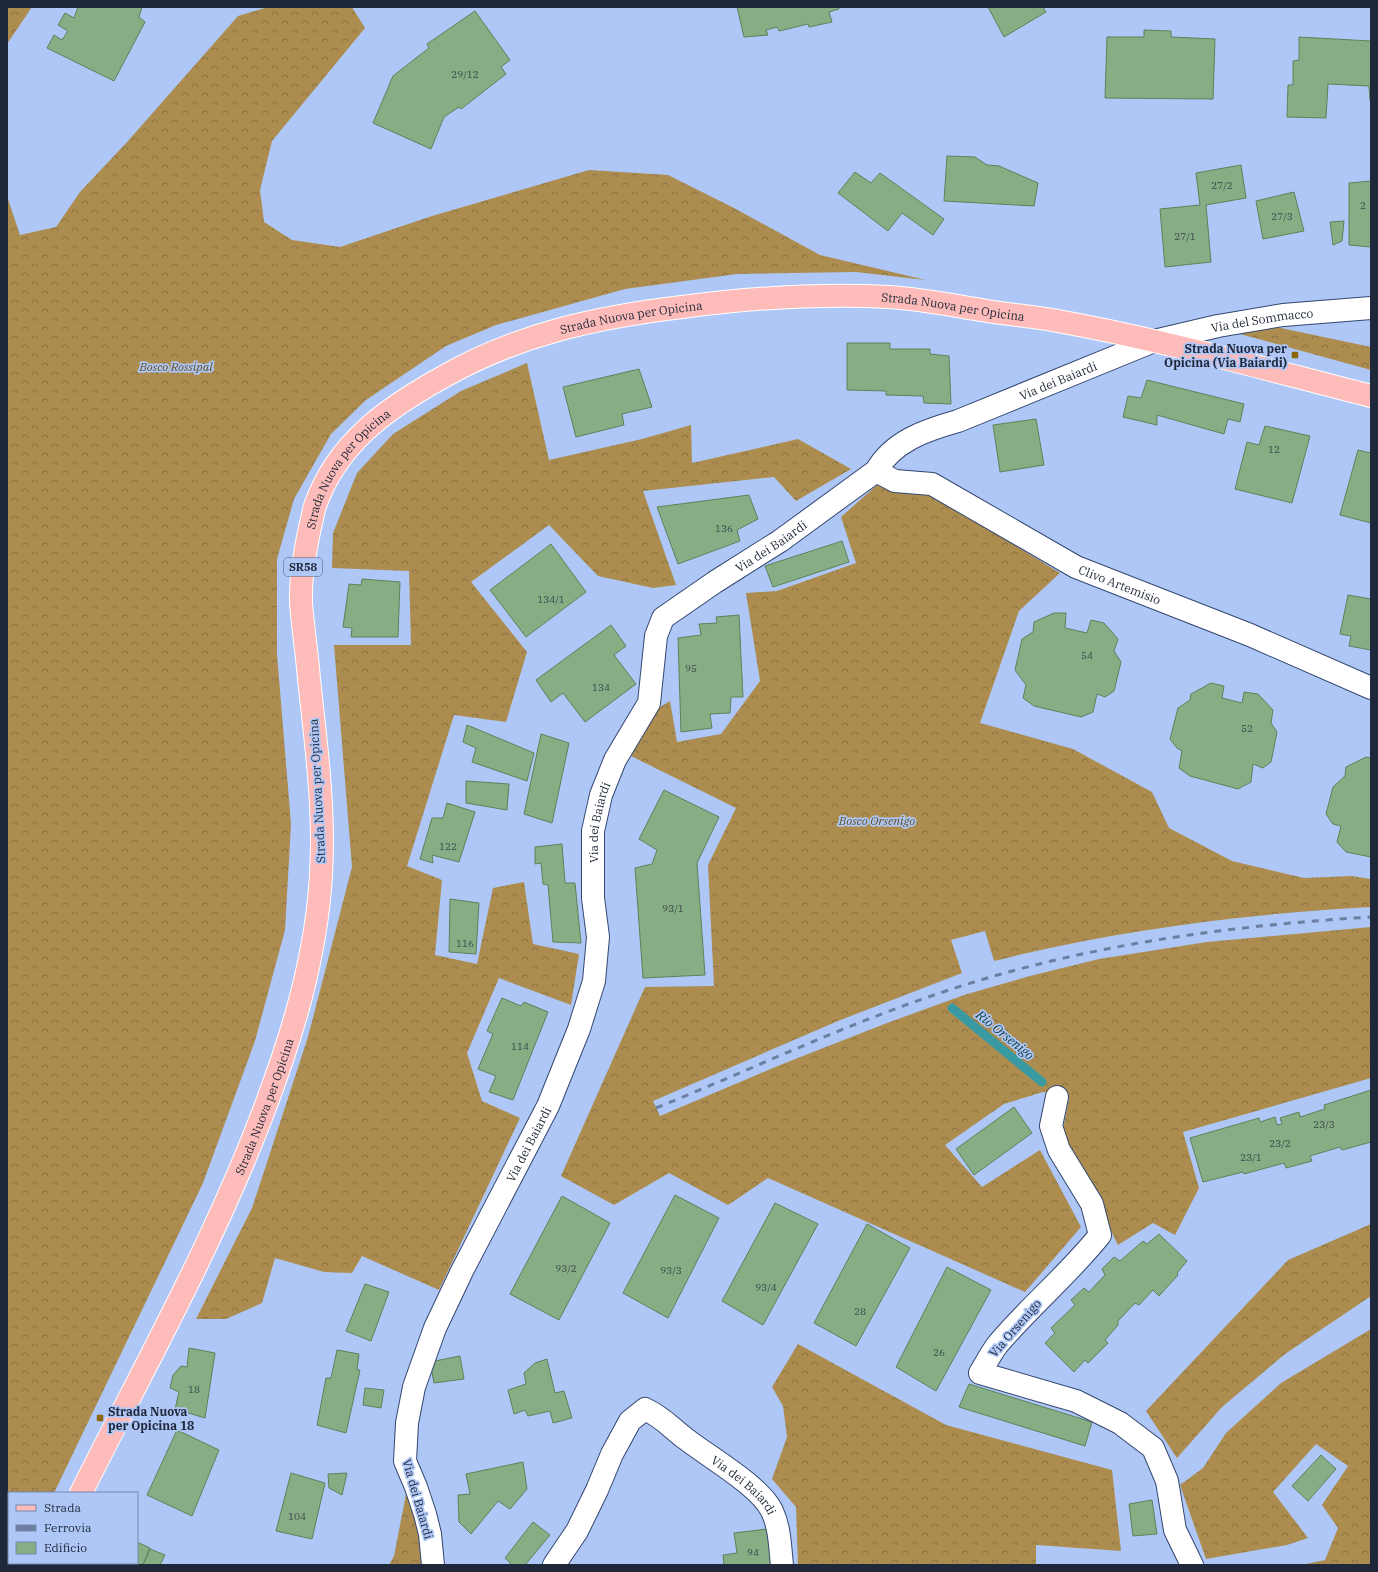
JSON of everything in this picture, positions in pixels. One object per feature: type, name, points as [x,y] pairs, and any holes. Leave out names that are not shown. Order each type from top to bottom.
[{"type":"main road","name":"Strada Nuova per Opicina","points":[[82,1492],[226,1206],[287,1046],[308,970],[316,923],[321,872],[317,758],[301,598],[304,556],[314,507],[328,479],[349,446],[379,418],[415,393],[465,364],[521,341],[567,327],[621,314],[746,299],[804,295],[894,297],[1060,322],[1154,341],[1371,396]]},
{"type":"street","name":"Via del Sommacco","points":[[1154,341],[1218,326],[1282,314],[1371,308]]},
{"type":"street","name":"Via dei Baiardi","points":[[433,1565],[430,1534],[425,1514],[405,1461],[407,1423],[414,1387],[435,1328],[462,1271],[548,1106],[580,1029],[594,981],[598,937],[592,898],[593,831],[601,795],[615,760],[649,703],[656,636],[663,618],[715,582],[780,541],[876,471],[883,459],[908,440],[930,429],[958,421],[1154,341]]},
{"type":"street","name":"Clivo Artemisio","points":[[876,471],[895,481],[932,484],[1076,567],[1250,635],[1371,688]]},
{"type":"street","name":"Via Orsenigo","points":[[1057,1097],[1051,1126],[1059,1150],[1092,1204],[1100,1235],[1080,1260],[997,1346],[980,1373],[1076,1401],[1120,1423],[1152,1448],[1167,1481],[1175,1530],[1192,1565]]},
{"type":"street","name":"Via dei Baiardi","points":[[554,1565],[577,1531],[597,1490],[612,1454],[630,1420],[645,1409],[662,1417],[686,1439],[752,1487],[772,1510],[780,1535],[782,1565]]},
{"type":"green space","points":[[7,7],[32,7],[7,44]]},
{"type":"green space","name":"Bosco Rossipal","points":[[268,7],[352,7],[365,28],[272,141],[260,190],[264,222],[292,240],[340,247],[432,216],[589,170],[668,175],[734,208],[820,255],[926,280],[856,272],[737,274],[625,289],[496,325],[446,346],[366,400],[331,434],[294,499],[277,559],[277,654],[291,824],[285,930],[255,1041],[203,1183],[54,1492],[8,1492],[8,1564],[22,1565],[7,1565],[7,196],[20,235],[56,227],[80,192],[128,141],[238,16]]},
{"type":"green space","points":[[1267,325],[1371,347],[1371,370],[1229,331]]},
{"type":"green space","points":[[527,363],[549,460],[642,439],[691,425],[692,463],[798,439],[851,469],[796,501],[774,477],[643,491],[676,585],[653,588],[598,576],[549,525],[471,582],[527,652],[506,722],[454,715],[407,866],[442,880],[435,955],[477,964],[493,888],[524,882],[533,944],[579,954],[571,1005],[499,978],[467,1053],[482,1101],[520,1118],[439,1290],[362,1256],[352,1273],[324,1272],[275,1258],[262,1303],[226,1319],[196,1319],[252,1208],[308,1037],[352,867],[334,645],[411,645],[409,571],[332,568],[333,533],[357,473],[393,434],[461,391]]},
{"type":"green space","name":"Bosco Orsenigo","points":[[877,485],[931,494],[1060,573],[1019,611],[980,723],[1073,749],[1152,792],[1169,828],[1232,861],[1304,878],[1351,876],[1371,879],[1371,907],[1276,914],[1181,925],[1087,940],[994,961],[985,931],[951,940],[962,973],[838,1021],[653,1101],[660,1116],[780,1065],[887,1023],[964,995],[1030,976],[1099,959],[1207,942],[1371,927],[1371,1078],[1183,1132],[1199,1188],[1175,1235],[1153,1223],[1118,1245],[1062,1134],[1069,1098],[1043,1092],[1004,1104],[945,1145],[982,1187],[1040,1150],[1081,1227],[1025,1292],[768,1178],[728,1205],[669,1173],[614,1205],[561,1176],[645,987],[714,986],[708,865],[736,808],[631,756],[657,709],[670,701],[677,742],[721,734],[760,681],[746,593],[777,591],[856,563],[841,517]]},
{"type":"green space","points":[[1371,1224],[1371,1296],[1285,1354],[1222,1407],[1177,1458],[1146,1411],[1288,1260]]},
{"type":"green space","points":[[1371,1329],[1371,1565],[1301,1565],[1325,1560],[1338,1528],[1322,1505],[1348,1466],[1316,1444],[1273,1492],[1308,1538],[1287,1545],[1206,1559],[1180,1485],[1203,1468],[1226,1433],[1281,1383]]},
{"type":"green space","points":[[798,1344],[946,1425],[1112,1470],[1121,1551],[1036,1545],[1036,1565],[798,1565],[796,1507],[772,1479],[787,1437],[783,1406],[772,1387]]},
{"type":"green space","points":[[408,1484],[426,1565],[389,1565],[394,1556]]},
{"type":"building","points":[[78,7],[142,7],[139,17],[145,22],[114,81],[47,48],[54,35],[62,40],[68,31],[58,25],[65,13],[74,18]]},
{"type":"building","points":[[737,7],[839,7],[839,9],[829,12],[832,22],[809,27],[808,24],[779,31],[777,27],[766,30],[768,35],[744,37]]},
{"type":"building","points":[[988,7],[1043,7],[1046,12],[1004,37]]},
{"type":"building","points":[[475,11],[510,60],[501,67],[506,74],[461,109],[459,107],[444,117],[431,149],[373,123],[393,76],[429,48],[427,44]]},
{"type":"building","points":[[1144,30],[1171,31],[1171,37],[1215,39],[1213,99],[1105,98],[1107,37],[1144,37]]},
{"type":"building","points":[[1299,37],[1371,41],[1371,101],[1369,86],[1328,84],[1326,118],[1287,117],[1288,85],[1293,85],[1293,61],[1299,60]]},
{"type":"building","points":[[947,156],[975,157],[987,165],[999,166],[1038,183],[1034,206],[944,201]]},
{"type":"building","points":[[1241,165],[1246,198],[1206,205],[1211,262],[1165,267],[1160,209],[1200,205],[1196,173]]},
{"type":"building","points":[[855,172],[871,183],[880,173],[944,219],[933,235],[902,213],[888,231],[838,193]]},
{"type":"building","points":[[1371,181],[1371,247],[1349,245],[1349,183]]},
{"type":"building","points":[[1294,192],[1304,231],[1263,239],[1256,201]]},
{"type":"building","points":[[1344,221],[1342,241],[1333,245],[1330,222]]},
{"type":"building","points":[[847,343],[890,343],[890,349],[930,349],[930,354],[949,356],[951,404],[924,403],[923,396],[886,395],[886,391],[847,390]]},
{"type":"building","points":[[639,369],[652,407],[622,414],[624,425],[576,437],[563,387]]},
{"type":"building","points":[[1147,380],[1244,404],[1240,422],[1228,419],[1224,434],[1157,415],[1157,425],[1123,417],[1128,396],[1141,398]]},
{"type":"building","points":[[1036,419],[1044,465],[1000,472],[993,425]]},
{"type":"building","points":[[1265,426],[1310,436],[1292,503],[1235,489],[1247,442],[1259,445]]},
{"type":"building","points":[[1358,450],[1371,453],[1371,523],[1340,515]]},
{"type":"building","points":[[749,495],[758,519],[737,530],[740,541],[678,564],[657,507]]},
{"type":"building","points":[[842,541],[849,562],[773,587],[765,566]]},
{"type":"building","points":[[551,544],[586,592],[526,637],[490,590]]},
{"type":"building","points":[[362,579],[400,582],[398,637],[351,637],[352,628],[343,627],[349,584],[361,585]]},
{"type":"building","points":[[1348,595],[1371,599],[1371,650],[1349,646],[1351,636],[1340,634]]},
{"type":"building","points":[[1054,613],[1066,613],[1065,628],[1087,633],[1091,620],[1104,623],[1118,639],[1114,651],[1121,662],[1114,691],[1105,697],[1097,694],[1093,712],[1081,717],[1034,706],[1023,698],[1026,685],[1015,670],[1022,639],[1033,632],[1034,622]]},
{"type":"building","points":[[739,615],[743,697],[731,697],[730,713],[710,714],[712,728],[681,732],[678,638],[701,635],[699,624],[717,623],[716,617]]},
{"type":"building","points":[[611,625],[626,646],[614,655],[636,684],[585,722],[563,693],[551,702],[536,680]]},
{"type":"building","points":[[1211,683],[1224,686],[1222,698],[1242,703],[1244,692],[1258,694],[1273,710],[1271,723],[1277,732],[1271,762],[1263,768],[1253,764],[1251,782],[1238,789],[1190,776],[1179,768],[1182,751],[1177,748],[1170,739],[1178,708],[1190,700],[1191,694]]},
{"type":"building","points":[[467,725],[534,753],[527,781],[472,762],[476,748],[463,742]]},
{"type":"building","points":[[541,734],[569,743],[552,823],[524,814]]},
{"type":"building","points":[[1366,757],[1371,758],[1371,857],[1346,852],[1337,842],[1341,826],[1333,824],[1326,814],[1333,787],[1345,776],[1346,767]]},
{"type":"building","points":[[466,781],[509,784],[507,810],[466,803]]},
{"type":"building","points":[[664,790],[719,817],[697,863],[705,975],[643,978],[635,868],[652,864],[657,850],[639,839]]},
{"type":"building","points":[[447,803],[475,812],[459,862],[432,855],[433,863],[420,859],[432,818],[443,818]]},
{"type":"building","points":[[562,844],[565,883],[575,883],[581,943],[553,942],[548,885],[543,884],[541,863],[535,864],[535,847]]},
{"type":"building","points":[[450,899],[479,903],[476,954],[449,952]]},
{"type":"building","points":[[502,998],[521,1006],[524,1002],[548,1012],[513,1100],[489,1092],[496,1076],[478,1069],[493,1034],[487,1031]]},
{"type":"building","points":[[1371,1090],[1371,1142],[1342,1150],[1340,1147],[1310,1156],[1312,1161],[1286,1168],[1284,1163],[1244,1174],[1243,1172],[1203,1182],[1190,1138],[1259,1118],[1260,1122],[1275,1117],[1277,1125],[1282,1124],[1280,1118],[1299,1112],[1300,1117],[1325,1109],[1324,1105]]},
{"type":"building","points":[[1014,1107],[1032,1133],[974,1175],[956,1149]]},
{"type":"building","points":[[675,1195],[719,1218],[668,1318],[623,1293]]},
{"type":"building","points":[[562,1196],[610,1223],[559,1320],[510,1294]]},
{"type":"building","points":[[775,1203],[818,1224],[763,1325],[722,1301]]},
{"type":"building","points":[[867,1224],[910,1248],[856,1346],[814,1323]]},
{"type":"building","points":[[1159,1234],[1187,1261],[1177,1273],[1178,1275],[1159,1296],[1153,1290],[1139,1305],[1135,1303],[1118,1321],[1118,1325],[1105,1340],[1108,1343],[1088,1363],[1085,1360],[1074,1372],[1045,1343],[1055,1333],[1051,1328],[1075,1305],[1071,1300],[1084,1288],[1089,1292],[1105,1275],[1102,1269],[1114,1257],[1120,1261],[1143,1241],[1147,1244]]},
{"type":"building","points":[[947,1267],[991,1290],[936,1391],[896,1367]]},
{"type":"building","points":[[365,1284],[389,1292],[371,1341],[346,1331]]},
{"type":"building","points":[[189,1348],[215,1353],[205,1418],[175,1409],[179,1392],[170,1388],[173,1375],[181,1366],[187,1367]]},
{"type":"building","points":[[337,1350],[359,1354],[357,1370],[360,1370],[346,1433],[317,1425],[326,1378],[331,1378]]},
{"type":"building","points":[[460,1356],[464,1379],[434,1383],[430,1362]]},
{"type":"building","points":[[547,1359],[555,1393],[564,1391],[572,1418],[553,1423],[550,1411],[528,1416],[525,1410],[514,1414],[508,1390],[526,1384],[524,1373],[535,1363]]},
{"type":"building","points":[[969,1384],[1092,1422],[1085,1446],[959,1407]]},
{"type":"building","points":[[365,1388],[384,1390],[381,1408],[363,1405]]},
{"type":"building","points":[[177,1430],[219,1450],[192,1516],[147,1495]]},
{"type":"building","points":[[1321,1455],[1336,1469],[1308,1501],[1292,1486]]},
{"type":"building","points":[[523,1462],[527,1489],[510,1509],[498,1501],[471,1534],[459,1522],[458,1495],[470,1494],[466,1474]]},
{"type":"building","points":[[291,1473],[325,1483],[312,1539],[276,1531]]},
{"type":"building","points":[[347,1473],[342,1495],[329,1488],[328,1474]]},
{"type":"building","points":[[1152,1500],[1157,1534],[1133,1536],[1129,1504]]},
{"type":"building","points":[[533,1522],[550,1535],[525,1565],[512,1565],[505,1558]]},
{"type":"building","points":[[767,1529],[772,1565],[724,1565],[723,1555],[737,1553],[734,1533]]},
{"type":"building","points":[[138,1542],[150,1548],[143,1565],[94,1565],[138,1564]]},
{"type":"building","points":[[150,1549],[165,1555],[160,1565],[143,1565]]},
{"type":"waterway","name":"Rio Orsenigo","points":[[952,1008],[1042,1082]]},
{"type":"railway","points":[[656,1108],[866,1020],[937,994],[990,977],[1043,963],[1151,941],[1261,926],[1371,917]]},
{"type":"place","name":"Strada Nuova per Opicina (Via Baiardi)","points":[[1295,355]]},
{"type":"place","name":"Strada Nuova per Opicina 18","points":[[100,1418]]}]
